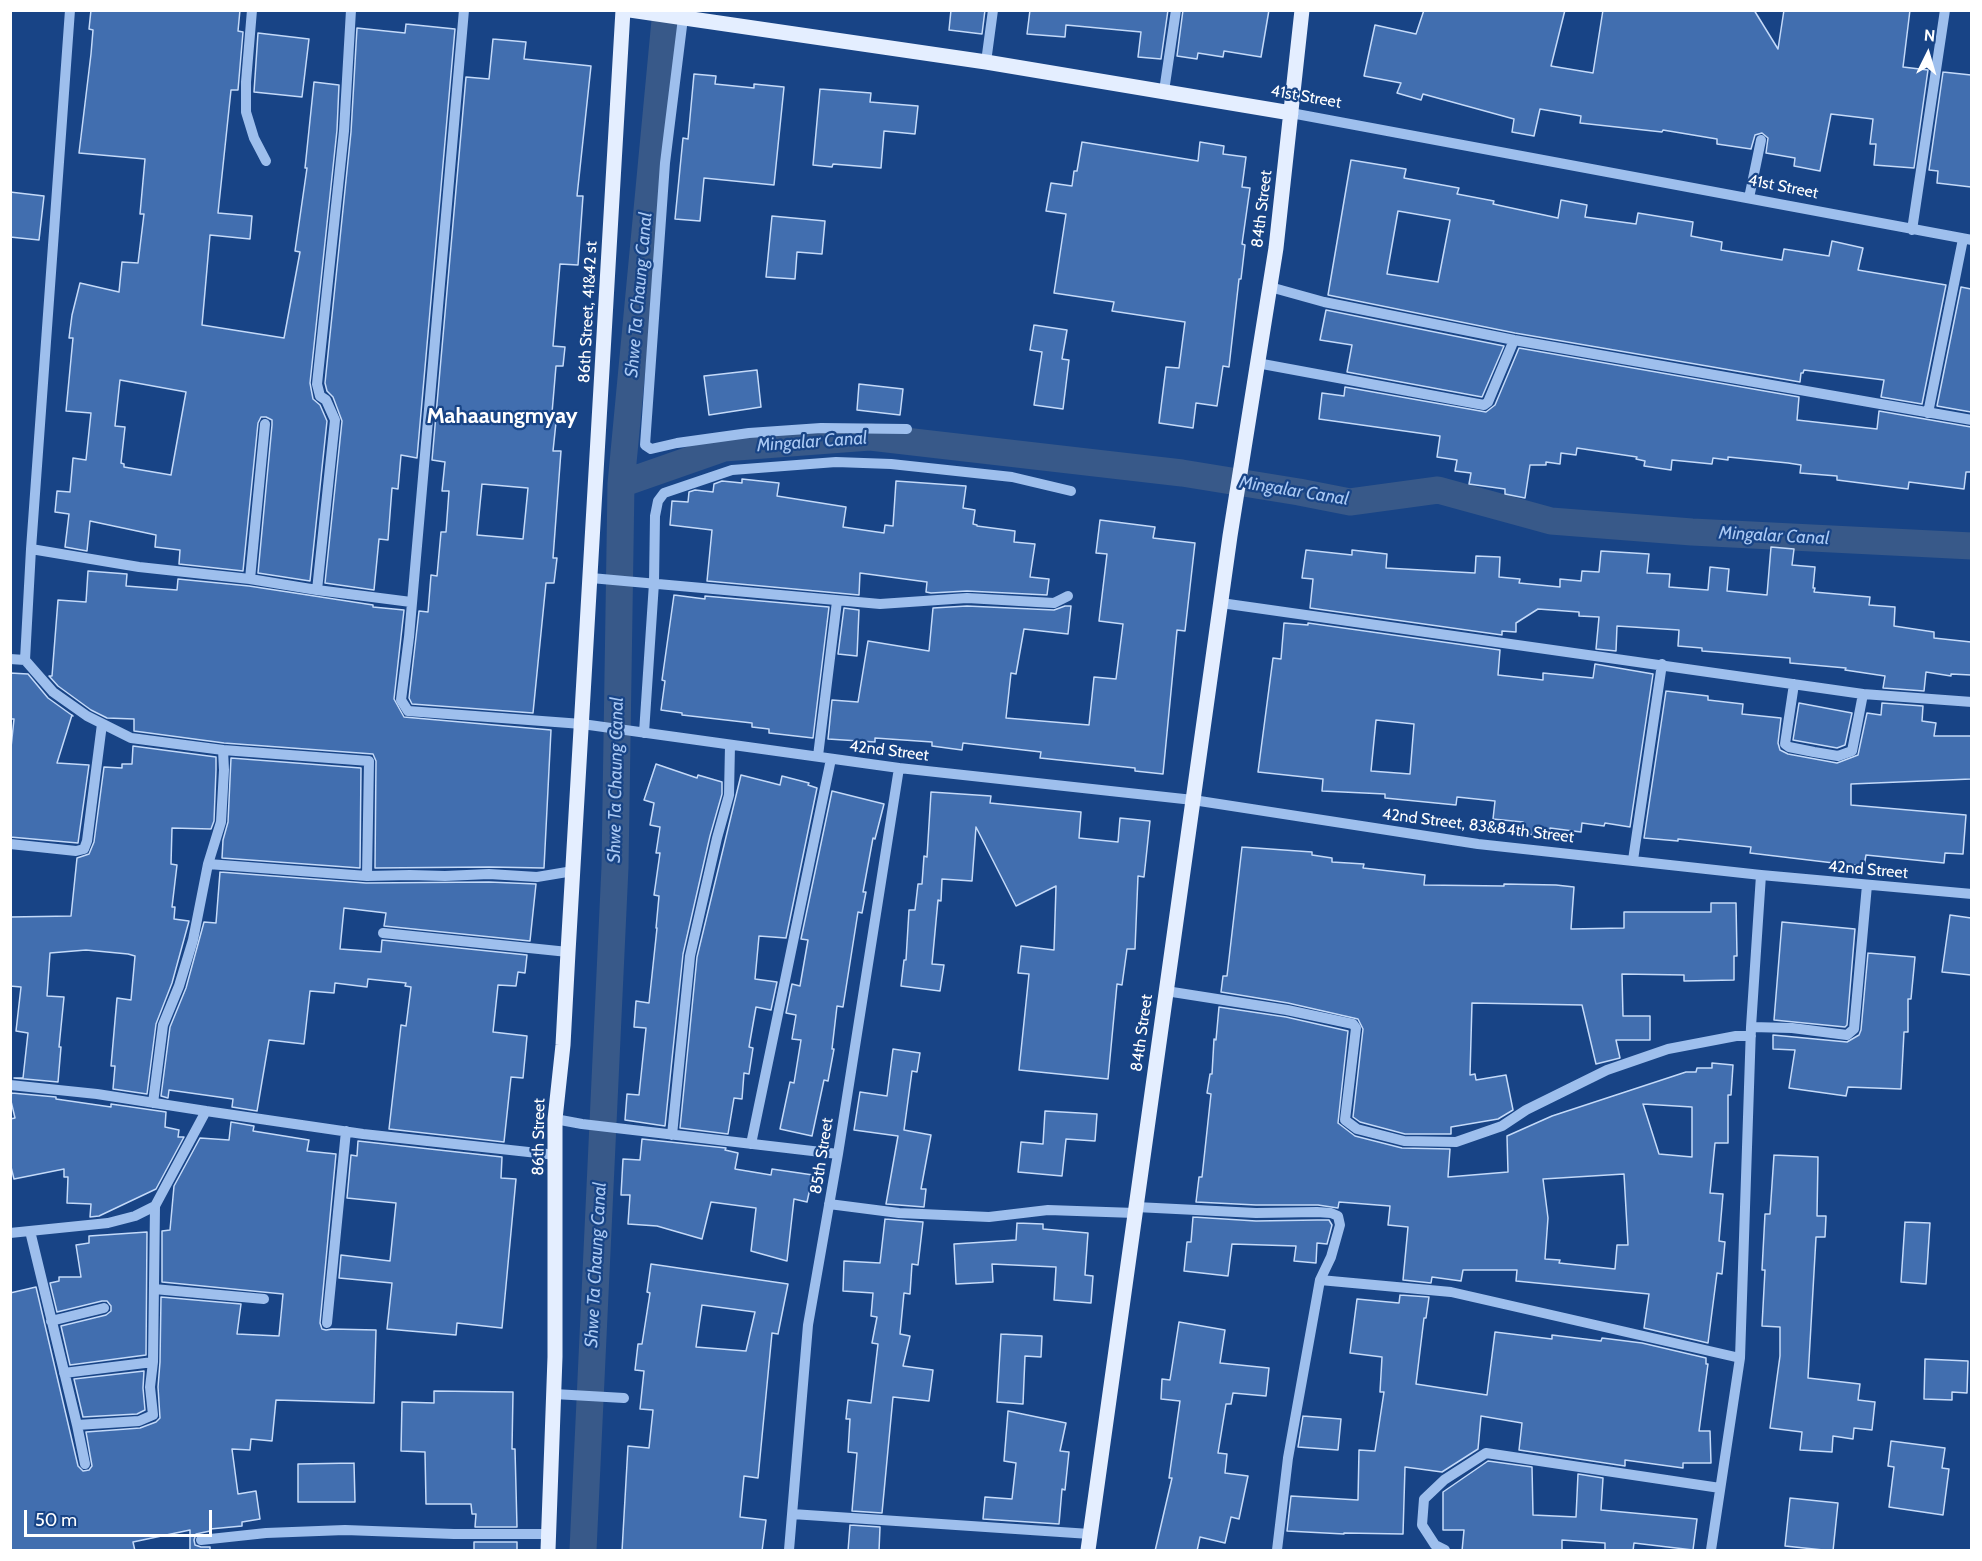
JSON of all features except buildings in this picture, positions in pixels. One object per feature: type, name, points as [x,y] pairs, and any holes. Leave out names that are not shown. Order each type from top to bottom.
[{"type":"main road","name":"86th Street, 41&42 st","points":[[582,724],[623,10]]},
{"type":"main road","name":"41st Street","points":[[630,10],[986,62],[1291,113]]},
{"type":"main road","name":"84th Street","points":[[1088,1551],[1232,521],[1270,287],[1302,10]]},
{"type":"main road","name":"86th Street","points":[[548,1551],[554,1394],[555,1119],[562,1045],[582,724]]},
{"type":"street","points":[[70,10],[25,660],[52,692],[102,724],[131,738],[223,750],[369,761],[367,876]]},
{"type":"street","points":[[252,10],[246,112],[254,138],[266,160]]},
{"type":"street","points":[[317,590],[335,420],[327,400],[320,396],[317,384],[344,130],[351,10]]},
{"type":"street","points":[[31,549],[139,567],[250,579],[411,602],[464,10]]},
{"type":"street","points":[[986,62],[993,10]]},
{"type":"street","points":[[1164,91],[1176,10]]},
{"type":"street","points":[[1912,230],[1945,10]]},
{"type":"street","points":[[680,17],[665,163],[645,445],[651,449],[750,433],[821,428],[907,429]]},
{"type":"street","name":"41st Street","points":[[1291,113],[1967,239]]},
{"type":"street","points":[[1749,198],[1761,140]]},
{"type":"street","points":[[1928,412],[1967,239]]},
{"type":"street","points":[[1270,287],[1324,302],[1514,340],[1971,420]]},
{"type":"street","points":[[1257,363],[1484,405],[1488,402],[1514,340]]},
{"type":"street","points":[[250,579],[266,424]]},
{"type":"street","points":[[641,732],[654,533],[658,501],[664,493],[732,470],[836,462],[891,464],[1012,477],[1071,491]]},
{"type":"street","points":[[591,578],[880,604],[967,598],[1054,603],[1068,596]]},
{"type":"street","points":[[818,756],[837,601]]},
{"type":"street","name":"42nd Street","points":[[411,602],[401,700],[408,711],[582,724],[899,768],[1193,800]]},
{"type":"street","points":[[1221,603],[1863,694],[1971,702]]},
{"type":"street","points":[[10,659],[25,660]]},
{"type":"street","points":[[1633,860],[1662,664]]},
{"type":"street","points":[[1794,684],[1785,744],[1814,753],[1838,756],[1852,751],[1863,694]]},
{"type":"street","points":[[10,844],[76,851],[84,849],[87,842],[102,724]]},
{"type":"street","points":[[672,1135],[690,956],[729,795],[730,745]]},
{"type":"street","points":[[153,1103],[163,1025],[179,986],[193,940],[208,864],[221,822],[223,750]]},
{"type":"street","points":[[751,1144],[831,759]]},
{"type":"street","name":"85th Street","points":[[789,1551],[808,1326],[838,1154],[899,768]]},
{"type":"street","name":"42nd Street, 83&84th Street","points":[[1193,800],[1478,844],[1761,874]]},
{"type":"street","points":[[208,864],[367,876],[489,874],[537,878],[573,871]]},
{"type":"street","points":[[1711,1551],[1740,1358],[1750,1032],[1761,874]]},
{"type":"street","name":"42nd Street","points":[[1761,874],[1971,894]]},
{"type":"street","points":[[1166,991],[1287,1010],[1353,1024],[1356,1028],[1345,1120],[1357,1129],[1404,1141],[1456,1142],[1502,1126],[1526,1110],[1607,1070],[1668,1049],[1750,1032],[1802,1029],[1847,1035],[1854,1029],[1867,885]]},
{"type":"street","points":[[383,933],[568,952]]},
{"type":"street","points":[[10,1085],[97,1094],[346,1131],[556,1155]]},
{"type":"street","points":[[77,1425],[139,1421],[153,1415],[150,1387],[153,1362],[155,1206],[206,1111]]},
{"type":"street","points":[[555,1119],[612,1128],[838,1154]]},
{"type":"street","points":[[327,1323],[346,1131]]},
{"type":"street","points":[[829,1204],[899,1213],[989,1217],[1057,1210],[1331,1213],[1338,1216],[1340,1225],[1331,1257],[1320,1280],[1288,1458],[1277,1551]]},
{"type":"street","points":[[10,1233],[108,1223],[135,1216],[155,1206]]},
{"type":"street","points":[[30,1231],[85,1464]]},
{"type":"street","points":[[1320,1280],[1451,1292],[1740,1358]]},
{"type":"street","points":[[154,1289],[264,1299]]},
{"type":"street","points":[[51,1321],[104,1308]]},
{"type":"street","points":[[63,1373],[153,1362]]},
{"type":"street","points":[[554,1394],[624,1398]]},
{"type":"street","points":[[1445,1551],[1435,1545],[1422,1525],[1424,1498],[1444,1480],[1486,1453],[1720,1488]]},
{"type":"street","points":[[792,1514],[1090,1534]]},
{"type":"street","points":[[201,1540],[266,1533],[345,1530],[454,1534],[549,1534]]},
{"type":"waterway","name":"Shwe Ta Chaung Canal","points":[[583,1550],[615,867],[621,484],[666,10]]},
{"type":"waterway","name":"Mingalar Canal","points":[[621,484],[724,448],[870,437],[1182,473],[1350,502],[1438,490],[1551,521],[1692,532],[1972,546]]},
{"type":"district","name":"Mahaaungmyay","points":[[502,417]]}]
